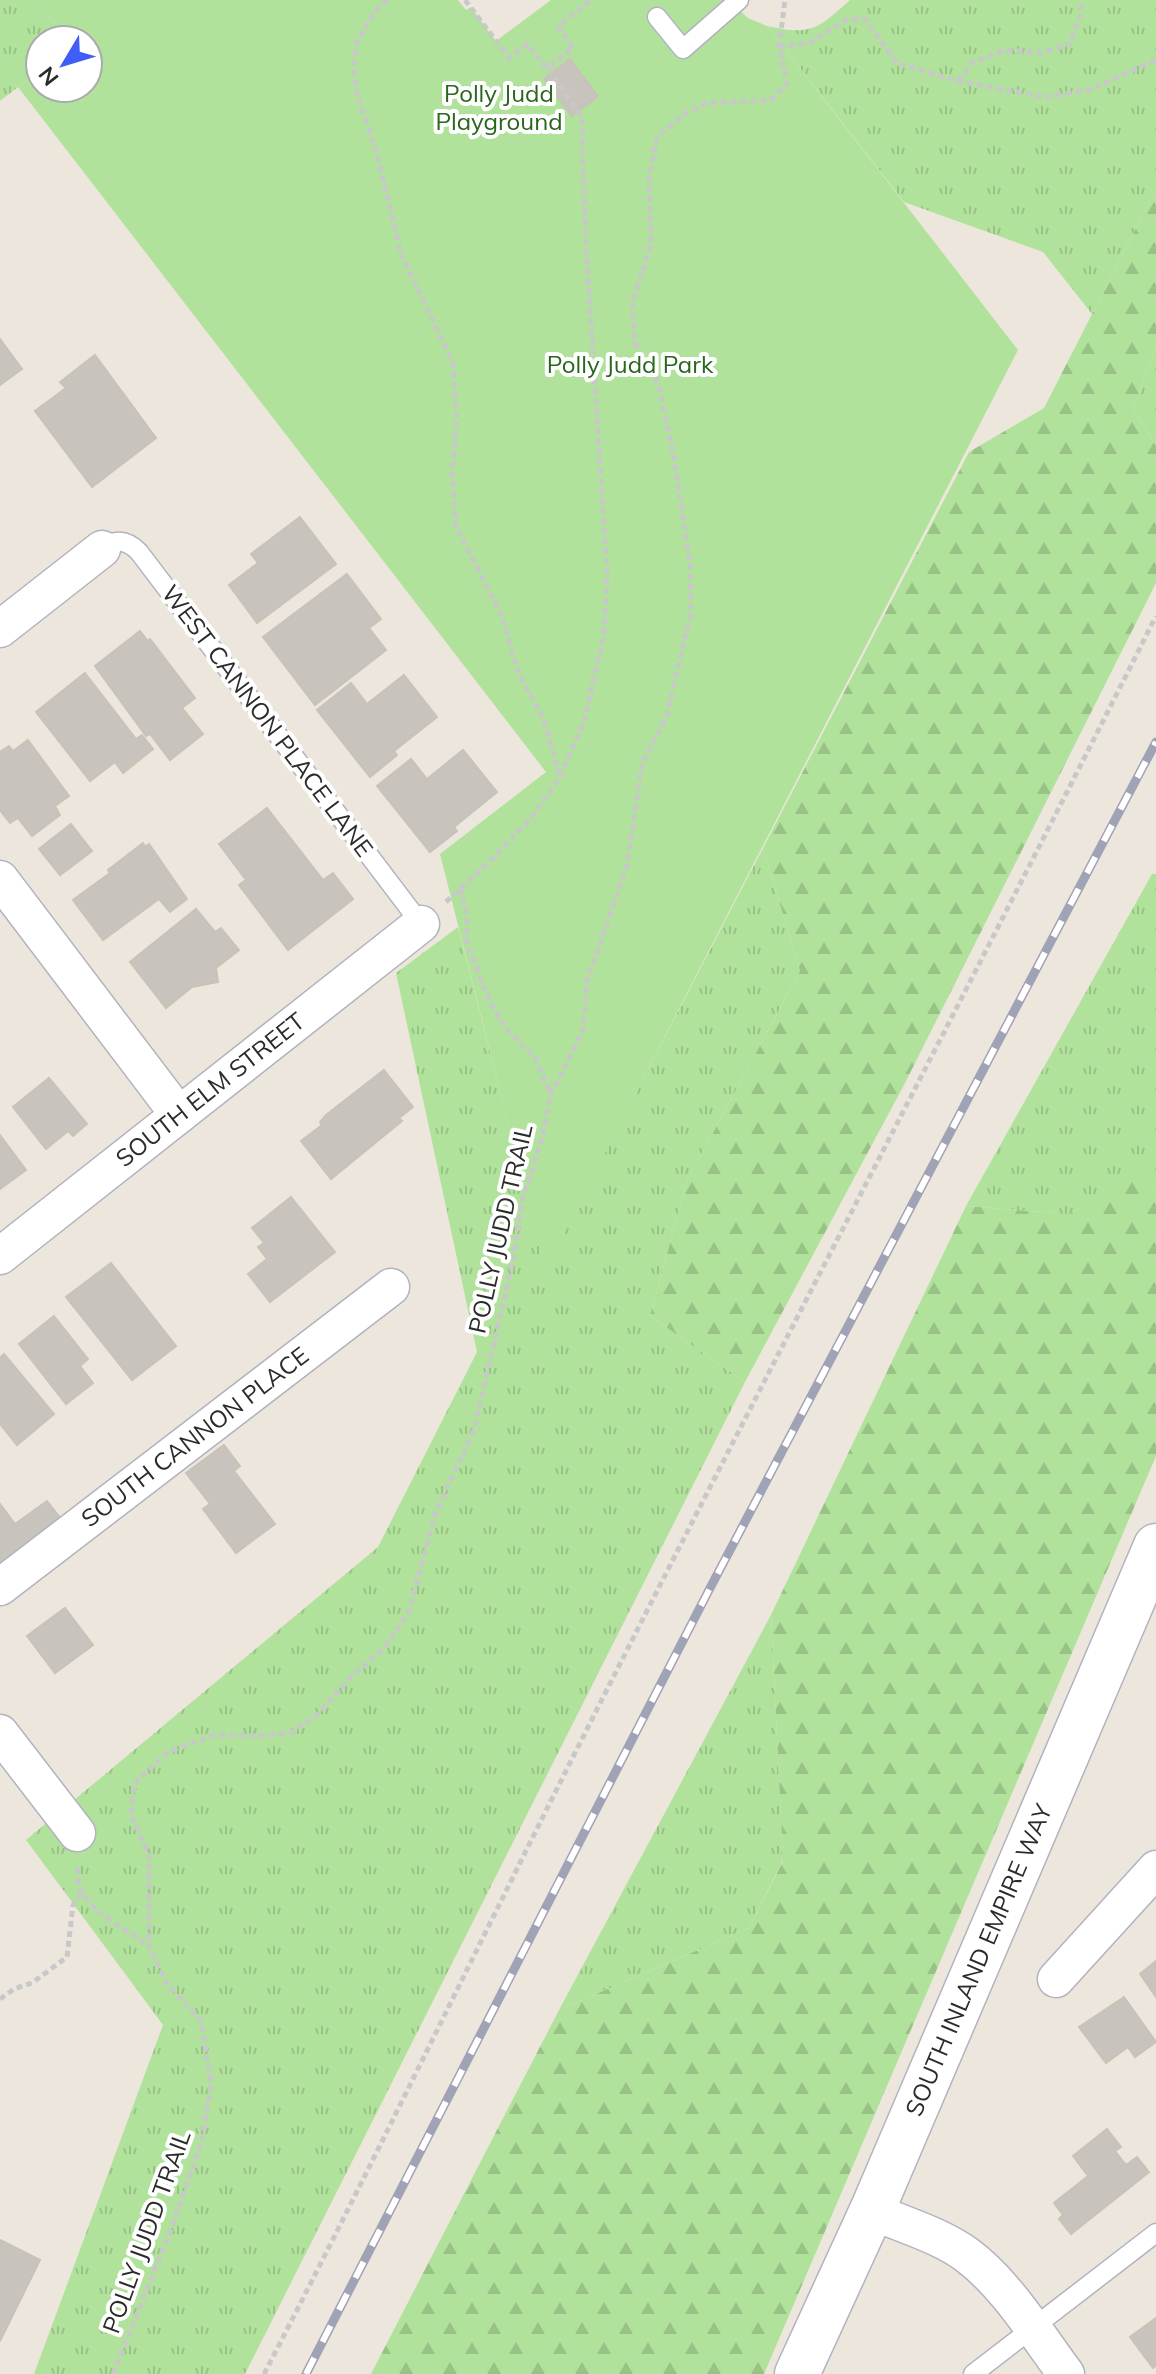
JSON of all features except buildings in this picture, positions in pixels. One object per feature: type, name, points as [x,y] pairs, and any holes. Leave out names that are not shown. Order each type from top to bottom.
[{"type":"street","points":[[0,629],[102,549]]},
{"type":"street","points":[[0,879],[179,1115]]},
{"type":"street","name":"SOUTH ELM STREET","points":[[0,1256],[421,924]]},
{"type":"street","name":"SOUTH CANNON PLACE","points":[[0,1587],[391,1287]]},
{"type":"street","name":"SOUTH INLAND EMPIRE WAY","points":[[797,2374],[872,2211],[1152,1566]]},
{"type":"street","points":[[0,1733],[77,1833]]},
{"type":"street","points":[[1056,1979],[1156,1869]]},
{"type":"street","points":[[872,2211],[965,2254],[992,2278],[1066,2374]]},
{"type":"lane","points":[[657,17],[683,49],[739,0]]},
{"type":"lane","name":"WEST CANNON PLACE LANE","points":[[102,549],[119,541],[131,544],[139,552],[421,924]]},
{"type":"lane","points":[[973,2374],[1156,2233]]},
{"type":"path","points":[[387,0],[374,12],[357,42],[354,69],[357,94],[376,150],[401,254],[453,363],[457,421],[452,472],[456,527],[502,616],[517,669],[544,721],[560,777]]},
{"type":"path","points":[[421,924],[531,818],[560,777],[584,721],[604,634],[607,573],[585,230],[582,118],[548,68],[527,44],[509,58],[465,0]]},
{"type":"path","points":[[548,68],[573,48],[558,26],[591,0]]},
{"type":"path","name":"POLLY JUDD TRAIL","points":[[113,2374],[170,2232],[202,2141],[211,2083],[201,2021],[167,1984],[149,1946],[149,1855],[131,1815],[134,1784],[168,1752],[214,1735],[290,1733],[317,1715],[351,1677],[385,1647],[409,1611],[435,1515],[474,1430],[511,1269],[523,1198],[542,1138],[551,1094],[583,1030],[587,981],[627,865],[642,764],[667,715],[691,612],[690,563],[674,459],[658,383],[635,343],[632,303],[651,244],[649,179],[657,137],[687,112],[707,103],[771,100],[787,83],[779,47],[785,0]]},
{"type":"path","points":[[958,81],[972,63],[1005,50],[1041,53],[1069,44],[1081,14],[1081,0]]},
{"type":"path","points":[[779,47],[811,42],[846,20],[865,19],[897,63],[958,81],[1044,97],[1089,90],[1156,60]]},
{"type":"path","points":[[264,2374],[580,1743],[984,958],[1156,616]]},
{"type":"path","points":[[460,889],[467,915],[467,944],[490,1002],[506,1029],[535,1058],[551,1094]]},
{"type":"path","points":[[77,1833],[79,1886],[110,1921],[149,1946]]},
{"type":"path","points":[[0,1999],[14,1989],[32,1983],[67,1957],[73,1905],[83,1891]]},
{"type":"green space","points":[[0,0],[37,0],[56,24],[24,24],[24,82],[0,101]]},
{"type":"green space","name":"Polly Judd Park","points":[[37,0],[458,0],[466,10],[471,7],[496,41],[551,0],[728,0],[748,18],[767,26],[1018,350],[545,1269],[440,854],[546,772],[31,104],[104,104],[104,24],[56,24]]},
{"type":"green space","points":[[850,0],[1156,0],[1156,189],[1092,314],[1043,252],[904,202],[767,26],[794,30],[813,28]]},
{"type":"green space","points":[[1156,189],[1156,347],[1133,409],[1156,446],[1156,583],[905,1083],[745,1382],[650,1316],[687,1181],[800,971],[763,848],[969,452],[1044,408]]},
{"type":"green space","points":[[1156,347],[1156,446],[1133,409]]},
{"type":"green space","points":[[763,848],[800,971],[687,1181],[650,1316],[745,1382],[245,2374],[34,2374],[163,2025],[26,1840],[378,1547],[477,1352],[396,973],[458,927],[545,1267]]},
{"type":"green space","points":[[1152,874],[1156,874],[1156,1193],[1139,1178],[1069,1214],[966,1206]]},
{"type":"green space","points":[[1139,1177],[1156,1193],[1156,1456],[764,2374],[371,2374],[559,2010],[749,1928],[783,1861],[771,1615],[966,1206],[1069,1214]]},
{"type":"green space","points":[[771,1615],[783,1860],[749,1928],[559,2010]]},
{"type":"railway","points":[[306,2374],[709,1590],[1156,742]]},
{"type":"park label","name":"Polly Judd Playground","points":[[499,108]]}]
